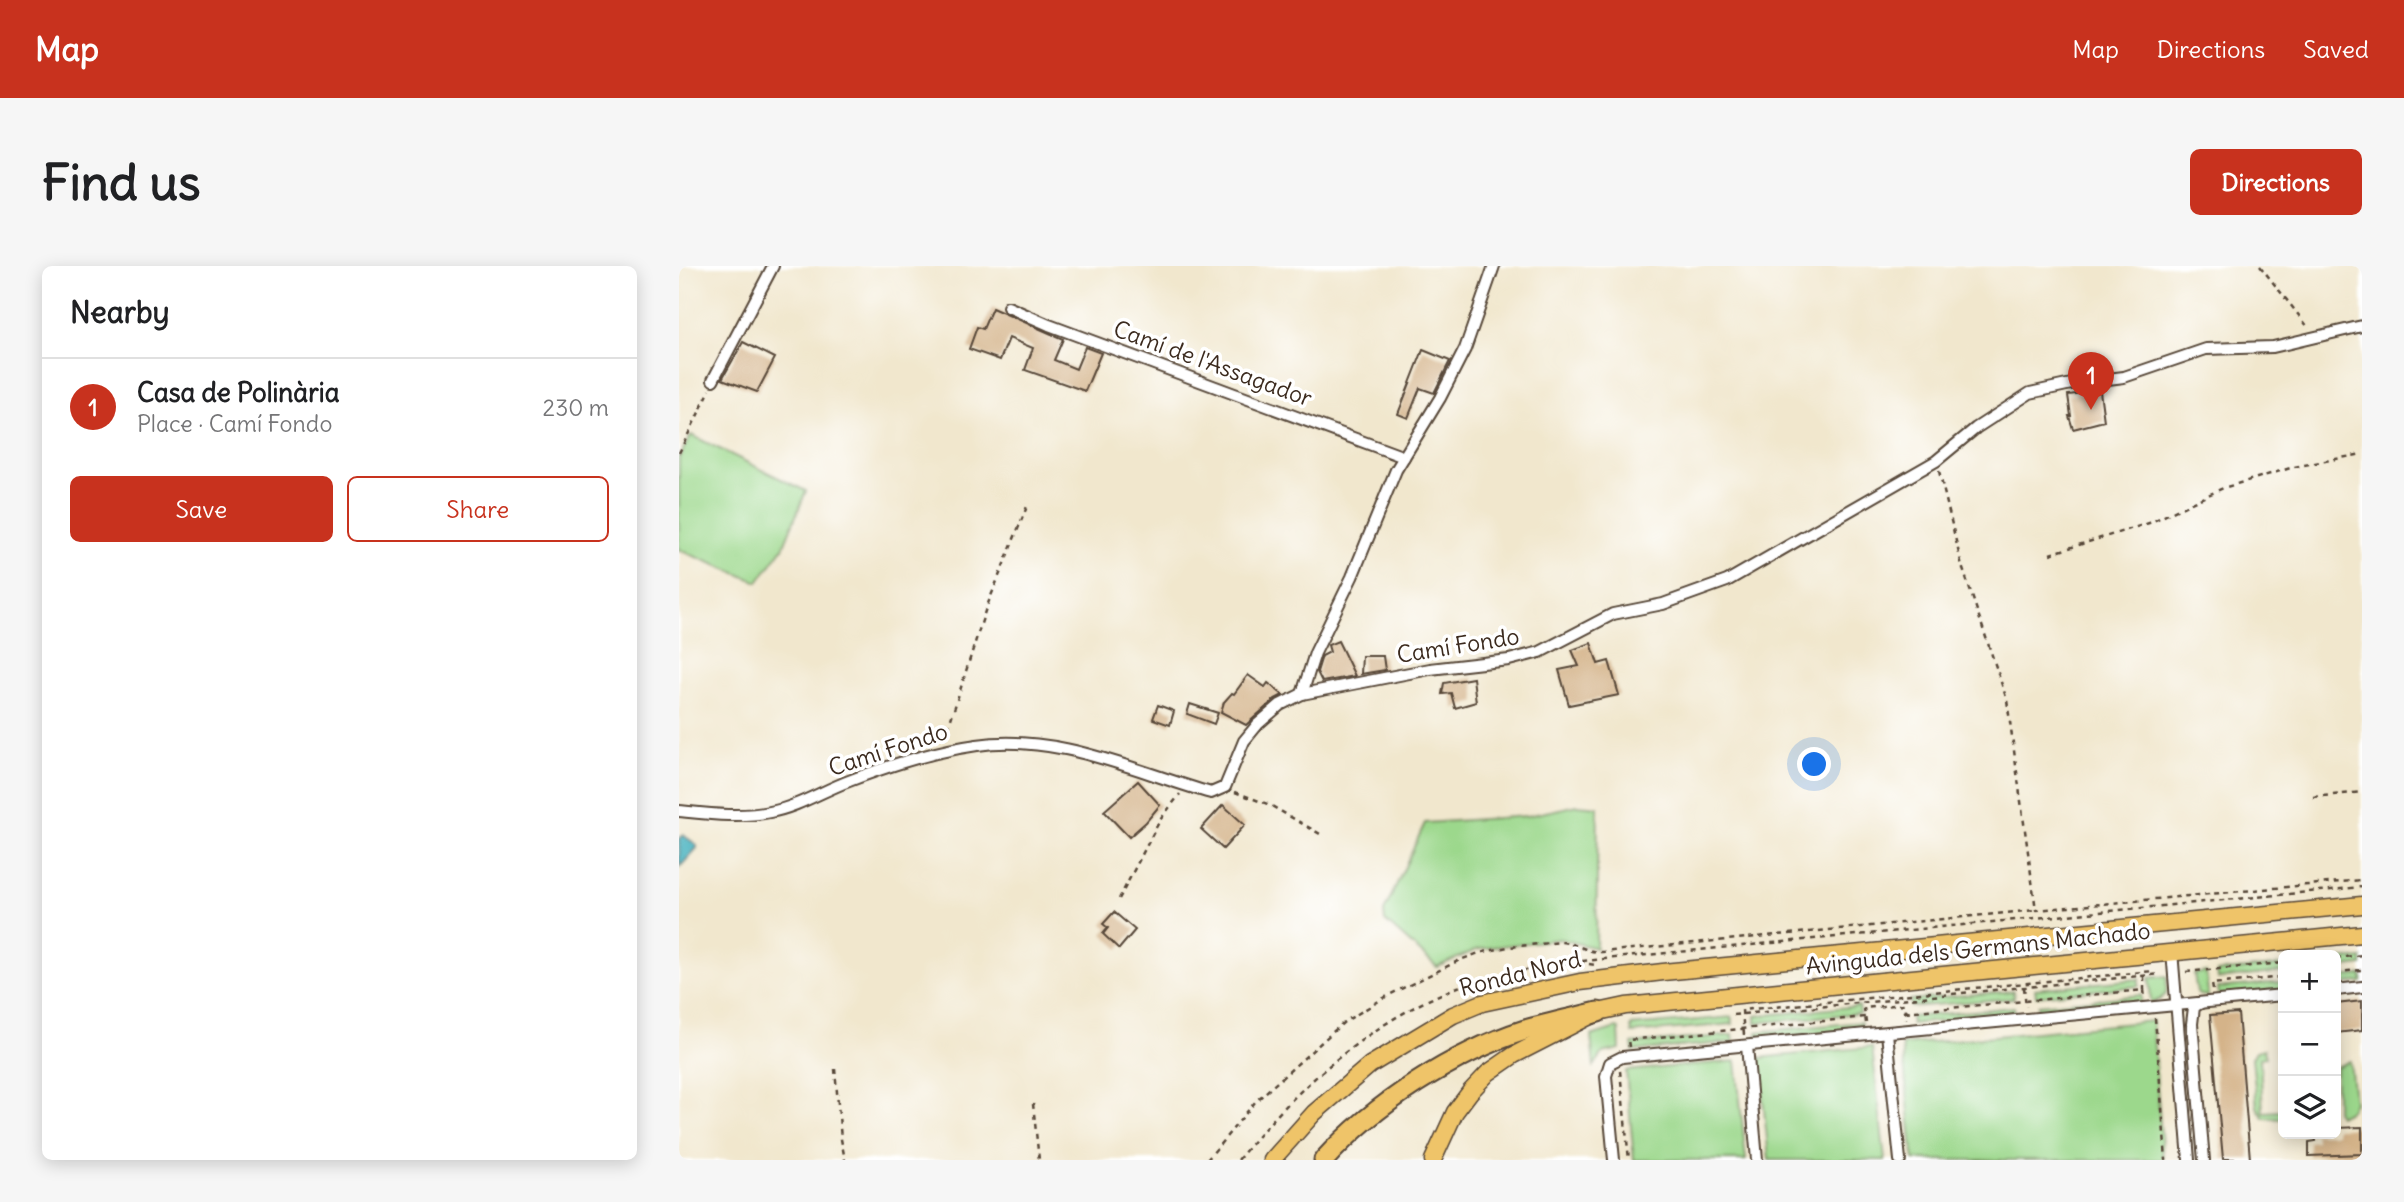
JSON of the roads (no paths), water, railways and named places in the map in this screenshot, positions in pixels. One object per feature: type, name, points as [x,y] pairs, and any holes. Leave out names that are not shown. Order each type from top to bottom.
[{"type":"highway","points":[[1324,1160],[1348,1135],[1379,1110],[1454,1061],[1524,1031],[1598,1012]]},
{"type":"main road","name":"Avinguda dels Germans Machado","points":[[1663,972],[2362,905]]},
{"type":"main road","name":"Avinguda dels Germans Machado","points":[[1433,1160],[1455,1112],[1488,1073],[1514,1055],[1598,1012],[1626,1006],[2362,934]]},
{"type":"main road","name":"Ronda Nord","points":[[1272,1160],[1314,1113],[1370,1065],[1453,1015],[1482,1003],[1568,984],[1663,972]]},
{"type":"street","points":[[713,380],[773,266]]},
{"type":"street","points":[[1302,694],[1315,653],[1352,577],[1396,470],[1440,398],[1465,349],[1493,266]]},
{"type":"street","name":"Camí de l'Assagador","points":[[1008,307],[1049,325],[1404,457]]},
{"type":"street","name":"Camí Fondo","points":[[679,811],[727,815],[767,813],[791,807],[848,781],[942,751],[980,744],[1036,743],[1117,762],[1211,793],[1225,788],[1244,741],[1258,724],[1280,705],[1302,694],[1430,669],[1509,660],[1540,652],[1613,614],[1663,604],[1727,581],[1936,461],[1976,428],[2030,393],[2076,383],[2125,377],[2206,349],[2273,347],[2362,326]]},
{"type":"street","points":[[2172,951],[2189,1160]]},
{"type":"street","points":[[2341,989],[2362,987]]},
{"type":"street","points":[[1614,1160],[1606,1076],[1610,1063],[1616,1058],[1745,1040],[1887,1033],[2278,995]]},
{"type":"street","points":[[2201,1003],[2194,1007],[2192,1024],[2204,1160]]},
{"type":"street","points":[[1887,1033],[1900,1160]]},
{"type":"street","points":[[1745,1040],[1757,1160]]},
{"type":"water","points":[[683,835],[697,845],[697,848],[680,867],[679,840]]},
{"type":"place","name":"Casa de Polinària","points":[[2091,410]]}]
